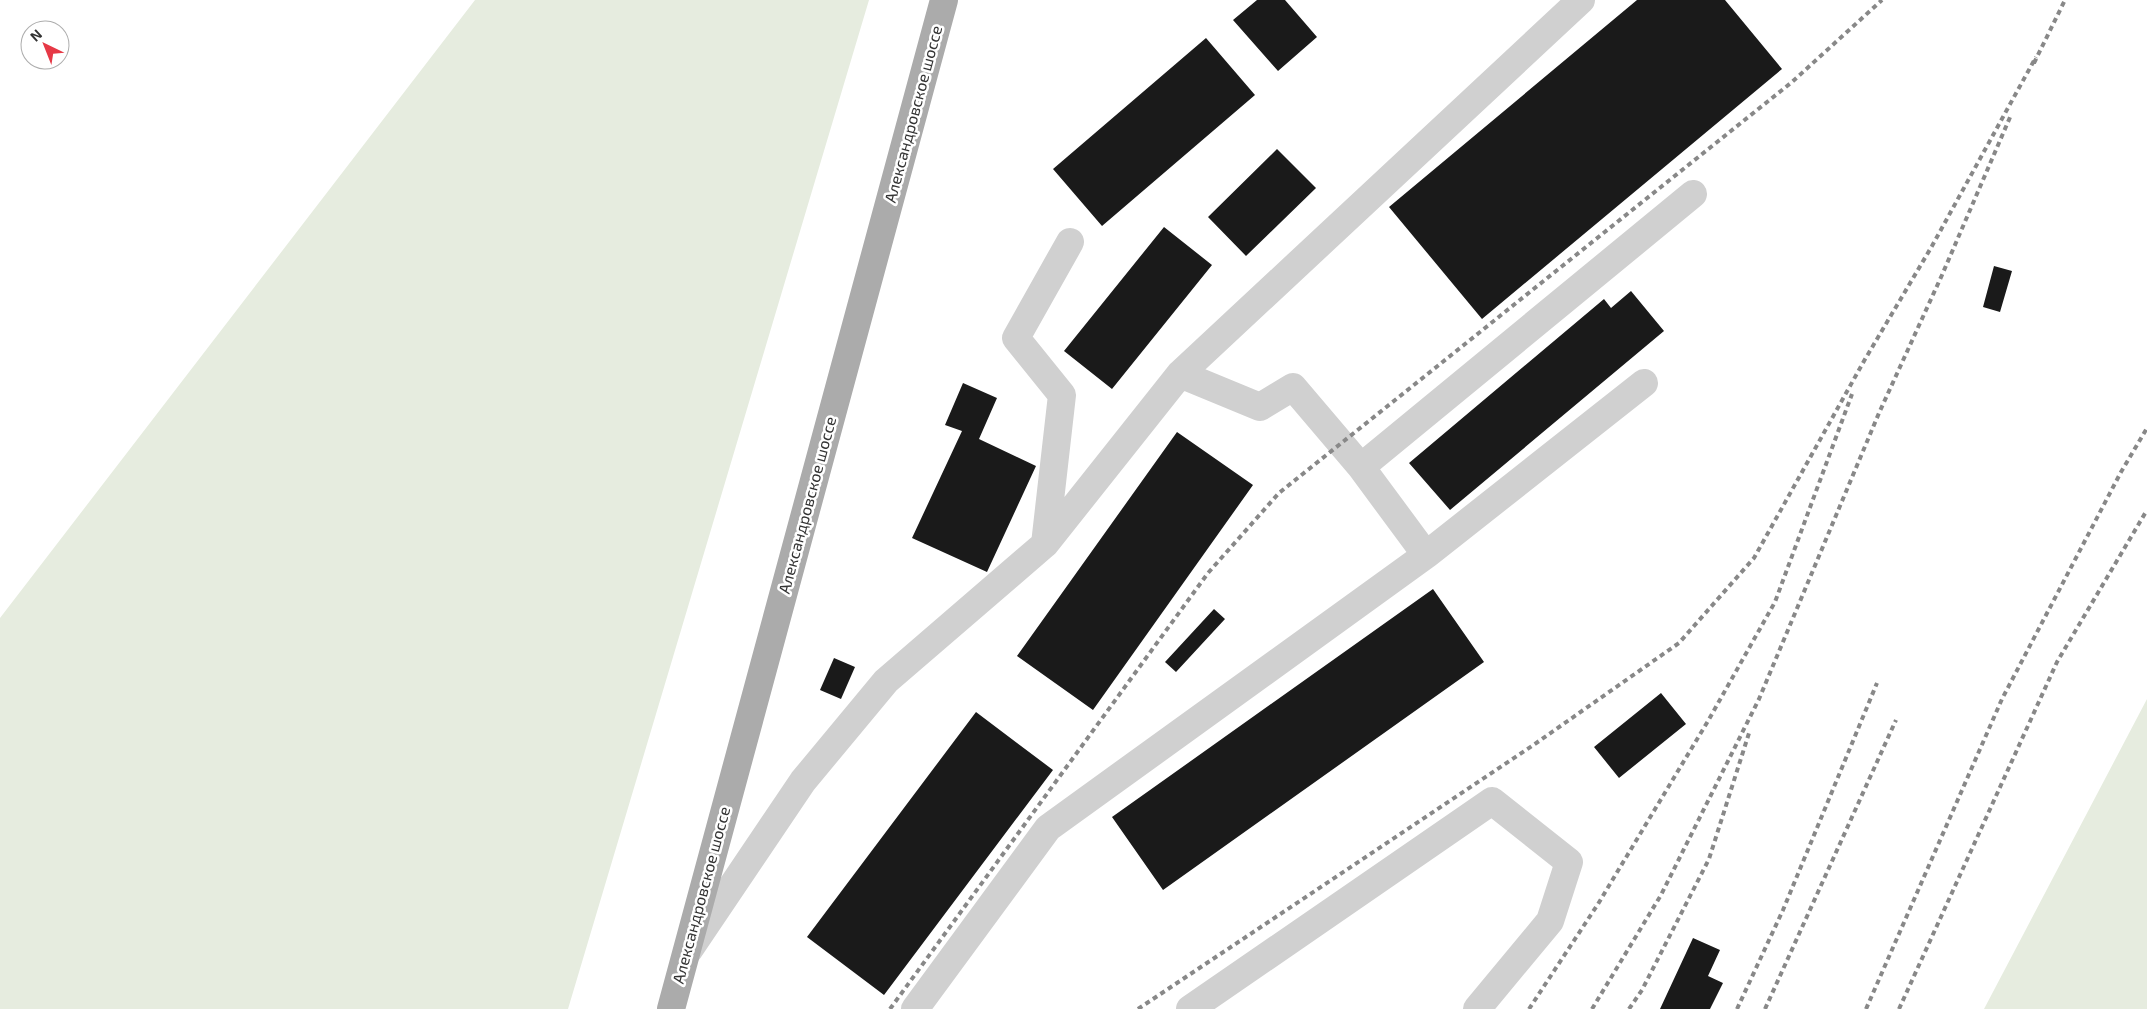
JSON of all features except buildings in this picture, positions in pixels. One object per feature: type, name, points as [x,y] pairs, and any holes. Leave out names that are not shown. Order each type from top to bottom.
[{"type":"main road","name":"Александровское шоссе","points":[[671,1009],[944,0]]},
{"type":"lane","points":[[685,956],[803,782],[886,681],[1045,544],[1180,374],[1581,0]]},
{"type":"lane","points":[[1361,467],[1694,194]]},
{"type":"lane","points":[[1045,544],[1062,395],[1016,338],[1070,242]]},
{"type":"lane","points":[[1180,374],[1260,407],[1293,386],[1361,467],[1426,555]]},
{"type":"lane","points":[[915,1009],[1048,828],[1426,555],[1644,383]]},
{"type":"lane","points":[[1190,1009],[1492,801],[1569,862],[1550,922],[1490,1005]]},
{"type":"shaded area","points":[[475,0],[869,0],[568,1009],[0,1009],[0,618]]},
{"type":"shaded area","points":[[2147,699],[2147,1009],[1984,1009]]},
{"type":"railway","points":[[890,1009],[1208,573],[1279,493],[1792,82],[1882,0]]},
{"type":"railway","points":[[2034,63],[2065,0]]},
{"type":"railway","points":[[1138,1009],[1532,746],[1679,643],[1754,558],[1864,361],[1932,246],[2036,57]]},
{"type":"railway","points":[[1592,1009],[1661,895],[1759,699],[1879,413],[1942,275],[2011,115]]},
{"type":"railway","points":[[1529,1009],[1598,904],[1708,721],[1775,602],[1852,394]]},
{"type":"railway","points":[[1866,1009],[2002,699],[2121,472],[2147,428]]},
{"type":"railway","points":[[1899,1009],[2057,662],[2147,510]]},
{"type":"railway","points":[[1737,1009],[1783,910],[1877,683]]},
{"type":"railway","points":[[1765,1009],[1896,720]]},
{"type":"railway","points":[[1629,1009],[1642,990],[1709,859],[1750,730]]}]
